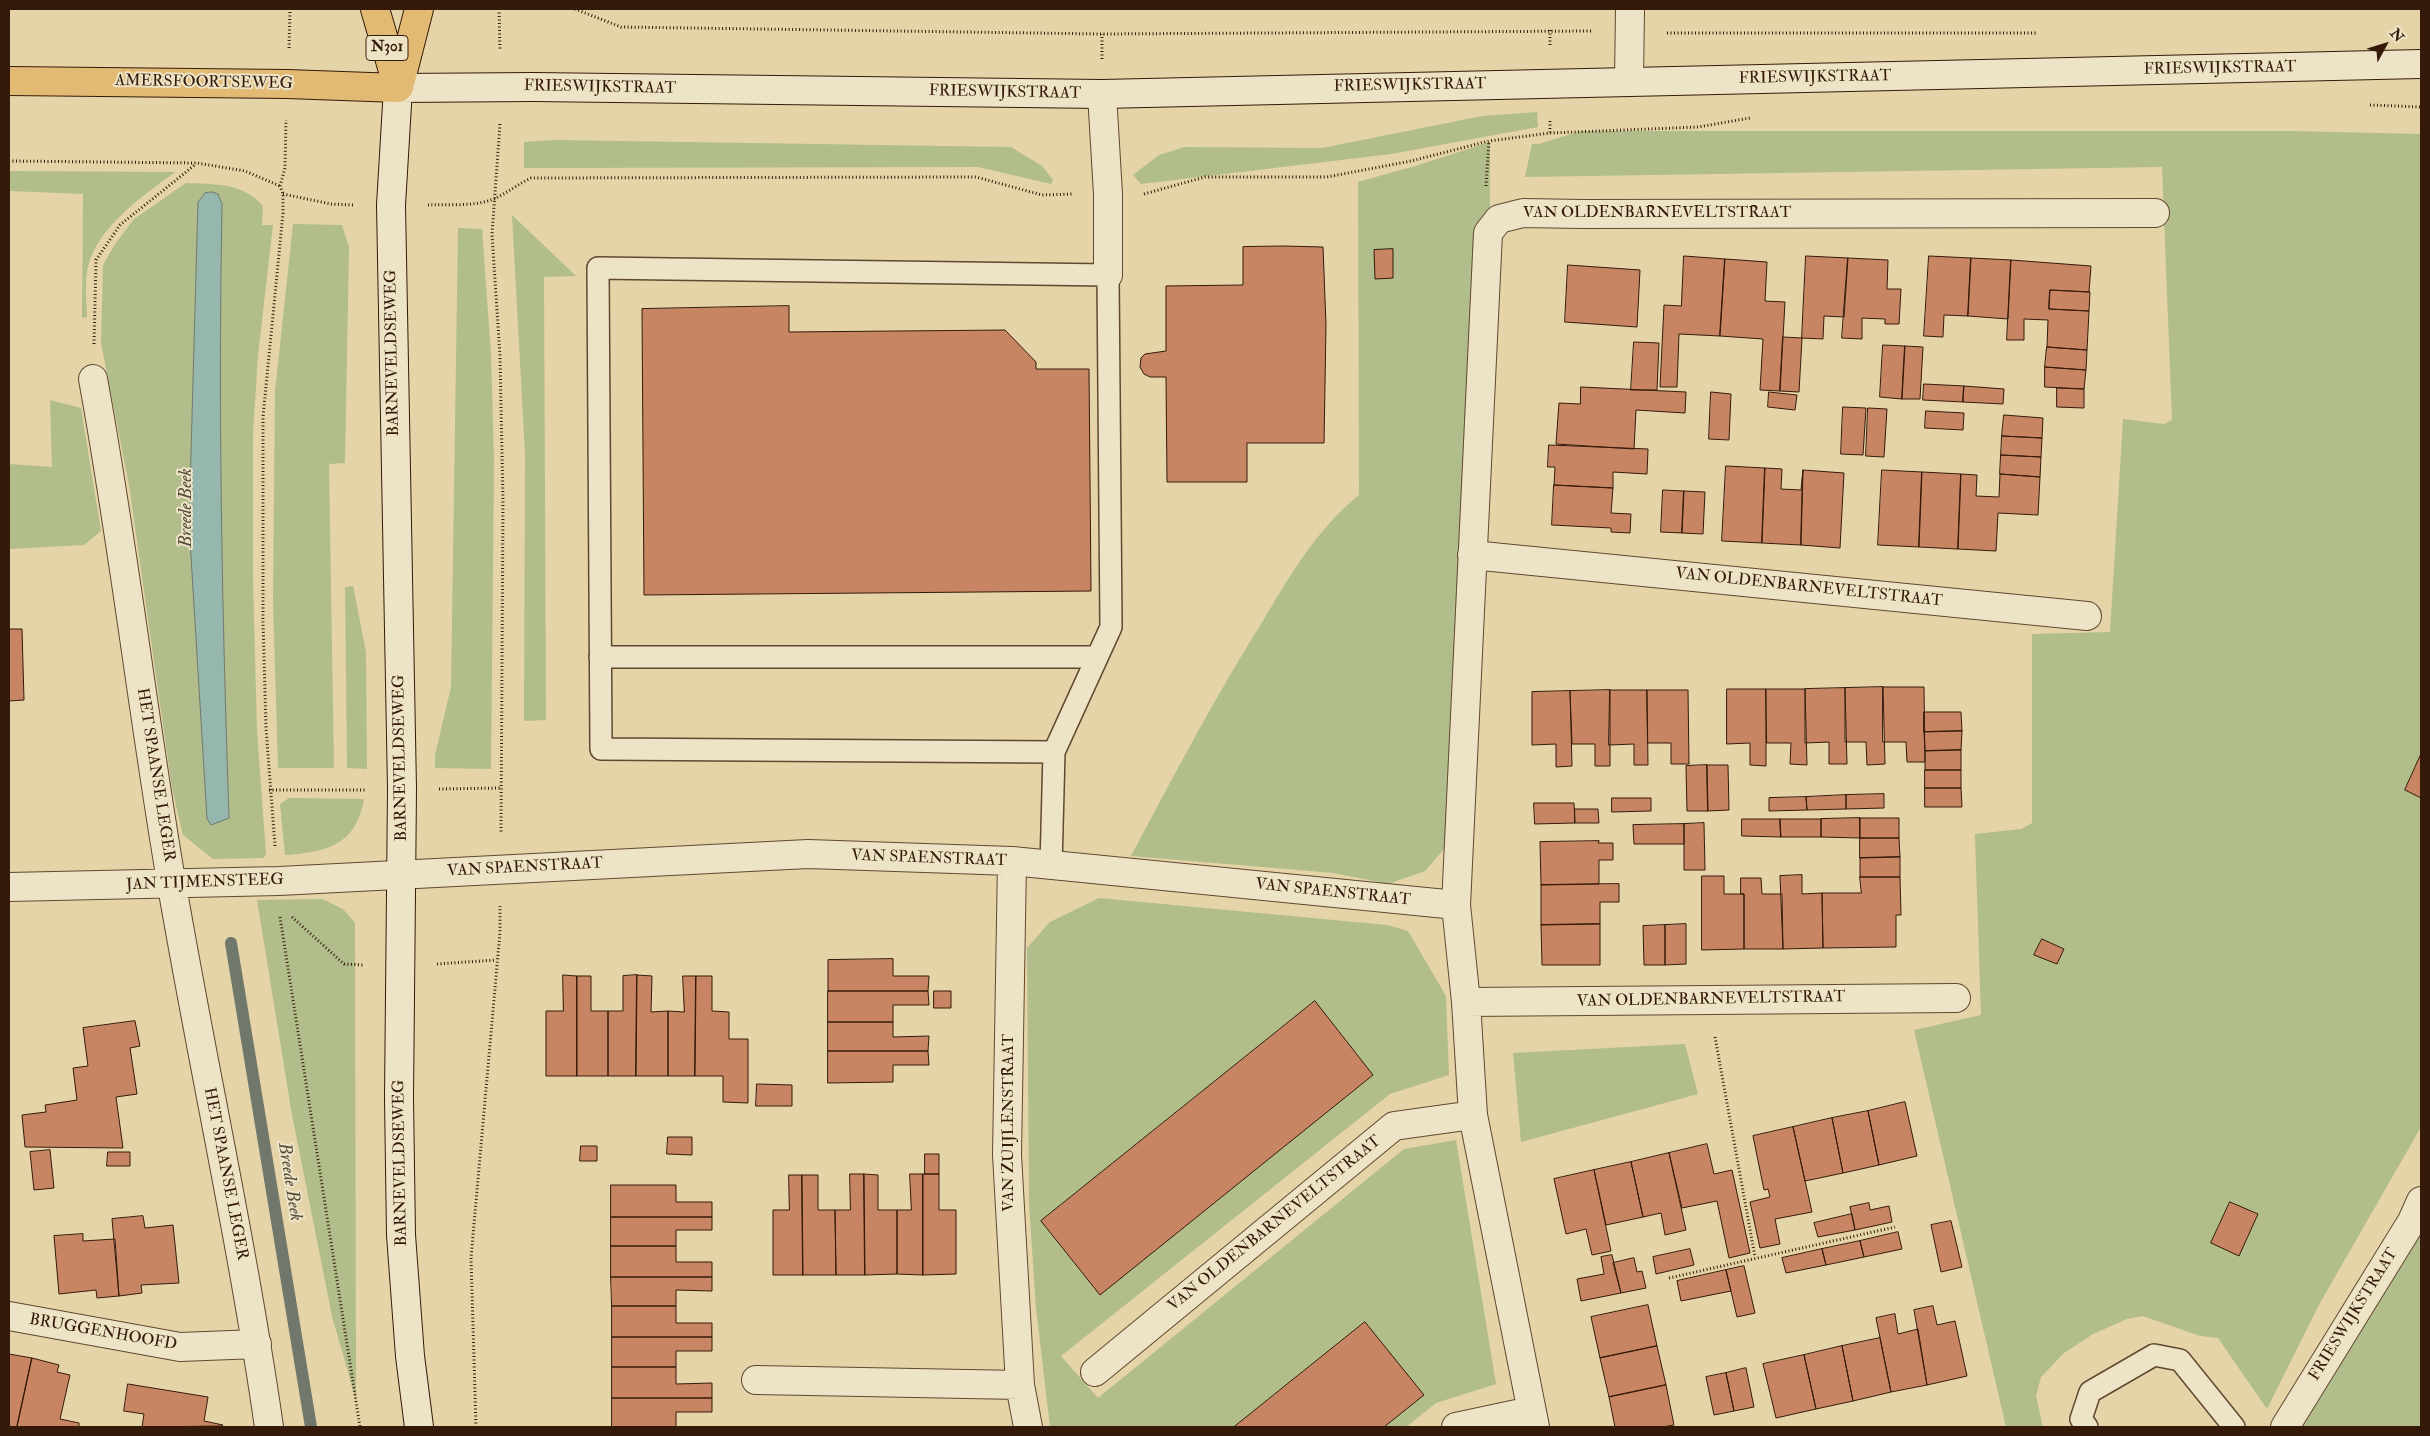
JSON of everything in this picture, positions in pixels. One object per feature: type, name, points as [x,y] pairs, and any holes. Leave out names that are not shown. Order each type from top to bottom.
[{"type":"main road","name":"N301","points":[[375,9],[398,88]]},
{"type":"main road","name":"N301","points":[[398,88],[419,9]]},
{"type":"main road","name":"AMERSFOORTSEWEG","points":[[9,81],[287,84],[398,88]]},
{"type":"street","points":[[1630,20],[1630,81]]},
{"type":"street","name":"FRIESWIJKSTRAAT","points":[[398,88],[533,87],[1102,94],[2421,64]]},
{"type":"street","name":"BARNEVELDSEWEG","points":[[398,88],[391,205],[402,790],[399,1098],[401,1235],[410,1356],[419,1427]]},
{"type":"street","points":[[1102,94],[1108,194],[1108,275]]},
{"type":"street","name":"VAN OLDENBARNEVELTSTRAAT","points":[[1456,1427],[1533,1419],[1473,1115],[1466,1002],[1456,905],[1488,233],[1499,219],[1523,212],[1582,214],[2155,213]]},
{"type":"street","name":"HET SPAANSE LEGER","points":[[93,379],[110,472],[172,885],[257,1344],[269,1427]]},
{"type":"street","name":"VAN OLDENBARNEVELTSTRAAT","points":[[1472,554],[2087,616]]},
{"type":"street","name":"VAN SPAENSTRAAT","points":[[401,875],[808,854],[1012,862],[1456,905]]},
{"type":"street","name":"VAN ZUIJLENSTRAAT","points":[[1012,862],[1007,1156],[1020,1385],[1028,1427]]},
{"type":"street","name":"JAN TIJMENSTEEG","points":[[9,887],[172,885],[401,875]]},
{"type":"street","name":"VAN OLDENBARNEVELTSTRAAT","points":[[1466,1002],[1956,998]]},
{"type":"street","name":"VAN OLDENBARNEVELTSTRAAT","points":[[1095,1372],[1394,1126],[1473,1115]]},
{"type":"street","name":"FRIESWIJKSTRAAT","points":[[2284,1427],[2412,1221],[2421,1202]]},
{"type":"street","name":"BRUGGENHOOFD","points":[[9,1316],[180,1347],[257,1344]]},
{"type":"street","points":[[756,1380],[1020,1385]]},
{"type":"lane","points":[[1051,866],[1054,752],[1111,627],[1108,275],[598,268],[601,750],[1054,752]]},
{"type":"lane","points":[[600,657],[1097,658]]},
{"type":"lane","points":[[2087,1427],[2082,1419],[2090,1392],[2154,1355],[2180,1360],[2234,1427]]},
{"type":"path","points":[[575,9],[621,27],[1102,34],[1550,30],[1630,20],[2044,33]]},
{"type":"path","points":[[476,1427],[471,1258],[500,932],[503,501],[500,356],[492,234],[495,198],[531,178],[976,177],[1042,195],[1142,194],[1205,177],[1327,177],[1411,161],[1489,141],[1550,133]]},
{"type":"path","points":[[9,161],[197,163],[245,171],[280,186],[283,194],[279,275],[264,408],[262,505],[269,790],[278,881],[278,905],[360,1427]]},
{"type":"path","points":[[93,379],[96,260],[120,225],[197,163]]},
{"type":"path","points":[[1708,999],[1755,1257]]},
{"type":"path","points":[[1669,1278],[1894,1227]]},
{"type":"green space","points":[[1537,112],[1538,127],[1391,154],[1141,184],[1133,175],[1159,155],[1185,147],[1322,148],[1482,116]]},
{"type":"green space","points":[[1581,131],[2290,131],[2421,134],[2421,1127],[2320,1303],[2267,1409],[2218,1338],[2200,1336],[2143,1316],[2127,1319],[2093,1334],[2064,1353],[2041,1377],[2036,1396],[2043,1427],[2006,1427],[1914,1030],[1981,1015],[1975,834],[2021,829],[2032,823],[2032,634],[2110,632],[2123,419],[2164,424],[2172,420],[2162,167],[1525,177],[1532,144],[1539,144]]},
{"type":"green space","points":[[555,140],[1011,147],[1042,166],[1053,180],[1051,184],[978,167],[524,168],[524,142]]},
{"type":"green space","points":[[1490,142],[1490,210],[1446,847],[1425,871],[1388,884],[1334,873],[1131,856],[1210,710],[1282,589],[1304,555],[1329,523],[1359,495],[1358,182]]},
{"type":"green space","points":[[9,171],[175,172],[123,213],[101,239],[93,252],[88,267],[86,285],[87,317],[82,318],[83,194],[9,191]]},
{"type":"green space","points":[[186,183],[228,186],[247,193],[263,206],[262,225],[273,225],[258,355],[253,434],[253,581],[257,731],[266,854],[263,858],[213,859],[183,835],[172,788],[129,485],[101,343],[103,265],[115,244],[134,219]],"holes":[[[205,193],[222,204],[221,511],[229,818],[211,825],[207,819],[189,524],[198,202]]]},
{"type":"green space","points":[[512,215],[576,276],[544,277],[546,720],[524,721],[525,454]]},
{"type":"green space","points":[[293,224],[342,225],[349,247],[345,463],[329,464],[334,768],[278,768],[273,601],[275,391]]},
{"type":"green space","points":[[458,228],[482,229],[491,353],[494,461],[491,769],[435,768],[435,755],[451,687]]},
{"type":"green space","points":[[50,400],[81,408],[101,531],[84,545],[9,549],[9,464],[52,467]]},
{"type":"green space","points":[[353,586],[366,652],[367,769],[347,768],[345,587]]},
{"type":"green space","points":[[289,798],[364,799],[360,815],[354,827],[337,844],[314,852],[285,855],[280,804]]},
{"type":"green space","points":[[1099,898],[1387,925],[1408,931],[1446,996],[1449,1075],[1390,1094],[1061,1356],[1098,1398],[1404,1149],[1456,1140],[1496,1384],[1436,1403],[1406,1427],[1050,1427],[1036,1308],[1029,1204],[1027,948],[1050,922]]},
{"type":"green space","points":[[322,899],[343,909],[355,923],[356,1400],[332,1316],[292,1115],[257,900]]},
{"type":"green space","points":[[1685,1044],[1698,1094],[1521,1142],[1513,1053]]},
{"type":"green space","points":[[2421,1217],[2421,1427],[2292,1427]]},
{"type":"water","points":[[212,192],[218,194],[222,204],[221,511],[229,818],[211,825],[207,819],[189,524],[198,202],[205,193]]},
{"type":"building","points":[[1243,247],[1323,247],[1326,325],[1324,443],[1247,443],[1247,482],[1167,482],[1166,377],[1150,377],[1144,374],[1140,367],[1141,358],[1145,354],[1166,351],[1166,286],[1243,285]]},
{"type":"building","points":[[1393,249],[1393,278],[1375,279],[1374,250]]},
{"type":"building","points":[[1684,256],[1725,259],[1720,336],[1679,334],[1677,387],[1660,387],[1664,305],[1681,306]]},
{"type":"building","points":[[1806,256],[1848,258],[1844,317],[1824,316],[1823,339],[1802,338]]},
{"type":"building","points":[[1929,256],[1971,258],[1968,316],[1944,315],[1943,337],[1924,336]]},
{"type":"building","points":[[1848,258],[1888,260],[1887,289],[1901,289],[1899,324],[1885,324],[1885,319],[1862,318],[1862,339],[1842,338]]},
{"type":"building","points":[[1971,258],[2011,260],[2008,319],[1968,316]]},
{"type":"building","points":[[1725,259],[1767,262],[1765,301],[1785,302],[1780,391],[1760,390],[1763,339],[1720,336]]},
{"type":"building","points":[[2011,260],[2091,266],[2089,292],[2050,290],[2049,309],[2089,311],[2087,350],[2047,347],[2048,320],[2024,319],[2024,340],[2007,340]]},
{"type":"building","points":[[1568,265],[1640,270],[1637,327],[1565,322]]},
{"type":"building","points":[[2050,290],[2090,292],[2089,311],[2049,309]]},
{"type":"building","points":[[789,306],[789,332],[1005,330],[1036,362],[1036,369],[1089,369],[1091,591],[644,595],[642,309]]},
{"type":"building","points":[[1783,337],[1802,338],[1799,392],[1780,391]]},
{"type":"building","points":[[1634,342],[1659,343],[1657,390],[1631,390]]},
{"type":"building","points":[[1883,345],[1905,346],[1902,399],[1880,397]]},
{"type":"building","points":[[1905,346],[1923,347],[1920,399],[1902,399]]},
{"type":"building","points":[[2047,347],[2087,350],[2086,370],[2045,367]]},
{"type":"building","points":[[2045,367],[2086,370],[2084,389],[2045,387]]},
{"type":"building","points":[[1924,384],[1964,386],[1963,402],[1923,400]]},
{"type":"building","points":[[1964,386],[2004,389],[2003,404],[1963,402]]},
{"type":"building","points":[[1581,387],[1686,392],[1685,413],[1636,410],[1634,449],[1556,444],[1559,403],[1580,404]]},
{"type":"building","points":[[2057,388],[2084,389],[2084,408],[2057,407]]},
{"type":"building","points":[[1711,392],[1731,394],[1729,440],[1709,439]]},
{"type":"building","points":[[1769,392],[1797,395],[1795,410],[1768,407]]},
{"type":"building","points":[[1843,407],[1866,408],[1863,455],[1841,454]]},
{"type":"building","points":[[1868,408],[1887,409],[1884,457],[1866,456]]},
{"type":"building","points":[[1926,411],[1964,413],[1963,430],[1925,428]]},
{"type":"building","points":[[2004,415],[2043,418],[2042,438],[2002,436]]},
{"type":"building","points":[[2002,436],[2042,438],[2041,457],[2001,455]]},
{"type":"building","points":[[1549,445],[1648,449],[1647,474],[1613,472],[1613,488],[1554,485],[1555,467],[1548,467]]},
{"type":"building","points":[[2001,455],[2041,457],[2040,477],[2000,474]]},
{"type":"building","points":[[1726,466],[1765,468],[1762,543],[1722,541]]},
{"type":"building","points":[[1765,468],[1782,469],[1781,489],[1801,490],[1803,470],[1801,545],[1762,543]]},
{"type":"building","points":[[1803,470],[1844,473],[1840,548],[1801,545]]},
{"type":"building","points":[[1882,470],[1922,472],[1919,547],[1878,545]]},
{"type":"building","points":[[1922,472],[1961,474],[1958,549],[1919,547]]},
{"type":"building","points":[[1961,474],[1977,475],[1976,496],[1999,497],[2000,474],[2040,477],[2038,515],[1998,513],[1996,551],[1958,549]]},
{"type":"building","points":[[1554,485],[1613,488],[1611,513],[1631,514],[1630,533],[1611,532],[1611,528],[1552,525]]},
{"type":"building","points":[[1663,490],[1684,491],[1682,533],[1661,532]]},
{"type":"building","points":[[1684,491],[1705,492],[1703,534],[1682,533]]},
{"type":"building","points":[[9,629],[22,629],[24,700],[9,701]]},
{"type":"building","points":[[1883,687],[1924,687],[1925,762],[1907,762],[1906,742],[1883,742]]},
{"type":"building","points":[[1883,687],[1885,764],[1867,765],[1866,742],[1845,742],[1845,688]]},
{"type":"building","points":[[1845,688],[1847,764],[1829,764],[1829,742],[1805,743],[1805,689]]},
{"type":"building","points":[[1727,689],[1766,689],[1766,766],[1750,765],[1750,743],[1727,744]]},
{"type":"building","points":[[1766,689],[1805,689],[1807,765],[1790,764],[1791,743],[1767,743]]},
{"type":"building","points":[[1610,690],[1610,766],[1595,766],[1595,744],[1572,744],[1570,691]]},
{"type":"building","points":[[1610,690],[1647,690],[1648,765],[1634,765],[1634,744],[1609,745]]},
{"type":"building","points":[[1647,690],[1688,690],[1689,764],[1671,764],[1671,743],[1648,743]]},
{"type":"building","points":[[1570,691],[1572,766],[1556,767],[1556,744],[1532,745],[1532,692]]},
{"type":"building","points":[[1924,712],[1961,712],[1962,731],[1924,732]]},
{"type":"building","points":[[1962,731],[1961,750],[1925,751],[1924,732]]},
{"type":"building","points":[[1961,750],[1961,770],[1925,770],[1925,751]]},
{"type":"building","points":[[2421,754],[2421,798],[2405,790]]},
{"type":"building","points":[[1707,765],[1708,811],[1687,811],[1686,766]]},
{"type":"building","points":[[1707,765],[1728,765],[1729,810],[1708,811]]},
{"type":"building","points":[[1925,770],[1961,770],[1961,788],[1925,788]]},
{"type":"building","points":[[1925,788],[1961,788],[1962,807],[1925,807]]},
{"type":"building","points":[[1884,794],[1884,808],[1846,809],[1846,795]]},
{"type":"building","points":[[1846,795],[1846,809],[1807,810],[1806,797]]},
{"type":"building","points":[[1806,797],[1807,810],[1769,811],[1769,798]]},
{"type":"building","points":[[1612,798],[1651,798],[1651,811],[1612,812]]},
{"type":"building","points":[[1534,803],[1574,803],[1575,823],[1535,824]]},
{"type":"building","points":[[1575,809],[1598,809],[1599,823],[1575,823]]},
{"type":"building","points":[[1860,818],[1899,818],[1899,838],[1860,838]]},
{"type":"building","points":[[1860,818],[1860,838],[1821,837],[1821,819]]},
{"type":"building","points":[[1742,819],[1780,819],[1781,837],[1742,836]]},
{"type":"building","points":[[1780,819],[1821,819],[1821,837],[1781,837]]},
{"type":"building","points":[[1704,823],[1705,870],[1684,870],[1684,824]]},
{"type":"building","points":[[1684,824],[1684,844],[1634,844],[1633,825]]},
{"type":"building","points":[[1860,838],[1899,838],[1900,857],[1860,858]]},
{"type":"building","points":[[1599,841],[1598,843],[1613,843],[1613,860],[1599,860],[1599,884],[1541,885],[1540,842]]},
{"type":"building","points":[[1900,857],[1900,877],[1860,877],[1860,858]]},
{"type":"building","points":[[1802,875],[1802,894],[1822,893],[1823,948],[1783,949],[1780,876]]},
{"type":"building","points":[[1702,876],[1724,876],[1724,894],[1744,894],[1744,949],[1702,950]]},
{"type":"building","points":[[1860,877],[1900,877],[1901,915],[1896,915],[1896,947],[1823,948],[1822,893],[1861,893]]},
{"type":"building","points":[[1741,878],[1761,878],[1762,894],[1782,894],[1783,949],[1744,949],[1744,894],[1741,894]]},
{"type":"building","points":[[1619,884],[1619,902],[1600,902],[1600,924],[1541,925],[1541,885]]},
{"type":"building","points":[[1600,924],[1600,965],[1542,965],[1541,925]]},
{"type":"building","points":[[1686,924],[1686,964],[1665,965],[1665,925]]},
{"type":"building","points":[[1665,925],[1665,965],[1644,965],[1643,926]]},
{"type":"building","points":[[2042,939],[2064,949],[2057,964],[2034,955]]},
{"type":"building","points":[[893,959],[893,976],[929,976],[928,991],[828,991],[828,960]]},
{"type":"building","points":[[563,975],[577,976],[577,1076],[546,1076],[546,1011],[563,1011]]},
{"type":"building","points":[[637,975],[652,976],[651,1012],[668,1011],[668,1076],[636,1076]]},
{"type":"building","points":[[637,975],[636,1076],[608,1076],[608,1011],[623,1011],[623,976]]},
{"type":"building","points":[[577,976],[591,976],[591,1011],[608,1011],[608,1076],[577,1076]]},
{"type":"building","points":[[683,976],[696,976],[695,1076],[668,1076],[668,1011],[684,1012]]},
{"type":"building","points":[[696,976],[712,976],[712,1011],[729,1012],[729,1039],[748,1039],[748,1103],[723,1102],[723,1076],[695,1076]]},
{"type":"building","points":[[828,991],[928,991],[929,1005],[893,1005],[893,1022],[828,1022]]},
{"type":"building","points":[[934,991],[951,991],[951,1008],[934,1008]]},
{"type":"building","points":[[1315,1001],[1373,1075],[1100,1295],[1041,1221]]},
{"type":"building","points":[[135,1021],[140,1046],[130,1048],[137,1094],[116,1097],[123,1148],[25,1147],[22,1115],[46,1112],[45,1105],[77,1100],[73,1068],[88,1066],[83,1028]]},
{"type":"building","points":[[828,1022],[893,1022],[893,1037],[929,1036],[928,1051],[828,1051]]},
{"type":"building","points":[[828,1051],[928,1051],[929,1065],[893,1065],[893,1082],[828,1083]]},
{"type":"building","points":[[757,1084],[792,1085],[792,1106],[756,1106]]},
{"type":"building","points":[[1905,1102],[1917,1156],[1879,1165],[1868,1111]]},
{"type":"building","points":[[1868,1111],[1879,1165],[1843,1173],[1832,1118]]},
{"type":"building","points":[[1832,1118],[1843,1173],[1805,1181],[1793,1127]]},
{"type":"building","points":[[1793,1127],[1812,1212],[1775,1219],[1780,1244],[1760,1248],[1750,1202],[1770,1197],[1768,1189],[1764,1190],[1753,1136]]},
{"type":"building","points":[[668,1137],[692,1137],[692,1155],[667,1154]]},
{"type":"building","points":[[1707,1144],[1714,1174],[1732,1170],[1750,1253],[1729,1258],[1717,1201],[1682,1208],[1669,1153]]},
{"type":"building","points":[[581,1146],[597,1146],[597,1161],[580,1161]]},
{"type":"building","points":[[50,1150],[54,1188],[34,1190],[30,1152]]},
{"type":"building","points":[[108,1152],[130,1152],[130,1166],[107,1166]]},
{"type":"building","points":[[1669,1153],[1686,1230],[1665,1235],[1661,1213],[1643,1217],[1631,1162]]},
{"type":"building","points":[[925,1154],[939,1154],[939,1174],[925,1174]]},
{"type":"building","points":[[1631,1162],[1643,1217],[1606,1225],[1594,1170]]},
{"type":"building","points":[[1594,1170],[1611,1251],[1592,1255],[1586,1229],[1566,1234],[1554,1179]]},
{"type":"building","points":[[850,1174],[864,1174],[865,1275],[836,1275],[835,1210],[850,1210]]},
{"type":"building","points":[[864,1174],[878,1175],[878,1210],[897,1210],[897,1274],[865,1275]]},
{"type":"building","points":[[910,1174],[923,1174],[923,1275],[897,1274],[897,1210],[911,1210]]},
{"type":"building","points":[[923,1174],[939,1174],[939,1210],[956,1210],[956,1274],[923,1275]]},
{"type":"building","points":[[789,1175],[802,1175],[803,1275],[773,1275],[773,1210],[789,1210]]},
{"type":"building","points":[[802,1175],[818,1175],[818,1210],[835,1210],[836,1275],[803,1275]]},
{"type":"building","points":[[611,1185],[676,1185],[676,1202],[712,1202],[712,1217],[611,1217]]},
{"type":"building","points":[[2230,1202],[2258,1214],[2239,1256],[2211,1243]]},
{"type":"building","points":[[1869,1203],[1870,1210],[1889,1206],[1892,1222],[1855,1230],[1850,1207]]},
{"type":"building","points":[[1852,1214],[1855,1230],[1818,1237],[1814,1223]]},
{"type":"building","points":[[143,1216],[145,1228],[173,1225],[179,1283],[141,1285],[142,1293],[119,1296],[112,1219]]},
{"type":"building","points":[[611,1217],[712,1217],[712,1230],[676,1230],[676,1246],[611,1246]]},
{"type":"building","points":[[1951,1221],[1962,1267],[1941,1272],[1931,1225]]},
{"type":"building","points":[[1898,1232],[1902,1249],[1864,1257],[1860,1241]]},
{"type":"building","points":[[83,1234],[83,1241],[115,1239],[119,1296],[97,1298],[96,1290],[59,1294],[54,1236]]},
{"type":"building","points":[[1860,1241],[1864,1257],[1826,1265],[1822,1249]]},
{"type":"building","points":[[611,1246],[676,1246],[676,1262],[712,1262],[712,1277],[611,1277]]},
{"type":"building","points":[[1690,1249],[1694,1265],[1656,1274],[1653,1257]]},
{"type":"building","points":[[1822,1249],[1826,1265],[1786,1273],[1782,1258]]},
{"type":"building","points":[[1612,1255],[1621,1293],[1581,1301],[1577,1279],[1604,1274],[1601,1257]]},
{"type":"building","points":[[1634,1258],[1637,1272],[1642,1271],[1646,1288],[1621,1293],[1613,1263]]},
{"type":"building","points":[[1744,1266],[1755,1313],[1737,1317],[1726,1270]]},
{"type":"building","points":[[1726,1270],[1731,1291],[1681,1301],[1677,1281]]},
{"type":"building","points":[[611,1277],[712,1277],[712,1291],[676,1290],[676,1306],[612,1306]]},
{"type":"building","points":[[1648,1305],[1657,1346],[1600,1358],[1591,1317]]},
{"type":"building","points":[[612,1306],[676,1306],[676,1323],[712,1323],[712,1337],[612,1337]]},
{"type":"building","points":[[1933,1306],[1937,1325],[1955,1321],[1967,1376],[1927,1385],[1914,1310]]},
{"type":"building","points":[[1895,1314],[1898,1334],[1918,1329],[1927,1385],[1891,1392],[1876,1318]]},
{"type":"building","points":[[1365,1322],[1424,1395],[1384,1427],[1234,1427]]},
{"type":"building","points":[[612,1337],[712,1337],[712,1351],[676,1351],[676,1367],[612,1367]]},
{"type":"building","points":[[1880,1338],[1891,1392],[1853,1401],[1842,1346]]},
{"type":"building","points":[[1657,1346],[1666,1385],[1609,1397],[1600,1358]]},
{"type":"building","points":[[1842,1346],[1853,1401],[1816,1409],[1804,1355]]},
{"type":"building","points":[[9,1354],[32,1358],[17,1427],[9,1427]]},
{"type":"building","points":[[1804,1355],[1816,1409],[1776,1418],[1763,1364]]},
{"type":"building","points":[[32,1358],[59,1365],[57,1372],[70,1375],[60,1419],[79,1423],[79,1427],[17,1427]]},
{"type":"building","points":[[612,1367],[676,1367],[676,1384],[712,1383],[712,1398],[612,1398]]},
{"type":"building","points":[[1746,1368],[1754,1407],[1734,1411],[1726,1373]]},
{"type":"building","points":[[1726,1373],[1734,1411],[1714,1415],[1706,1377]]},
{"type":"building","points":[[128,1384],[208,1397],[204,1421],[223,1425],[142,1427],[144,1414],[124,1411]]},
{"type":"building","points":[[1666,1385],[1674,1425],[1663,1427],[1615,1427],[1609,1397]]},
{"type":"building","points":[[612,1398],[712,1398],[712,1412],[676,1412],[676,1427],[612,1427]]},
{"type":"waterway","name":"Breede Beek","points":[[231,943],[311,1427]]}]
